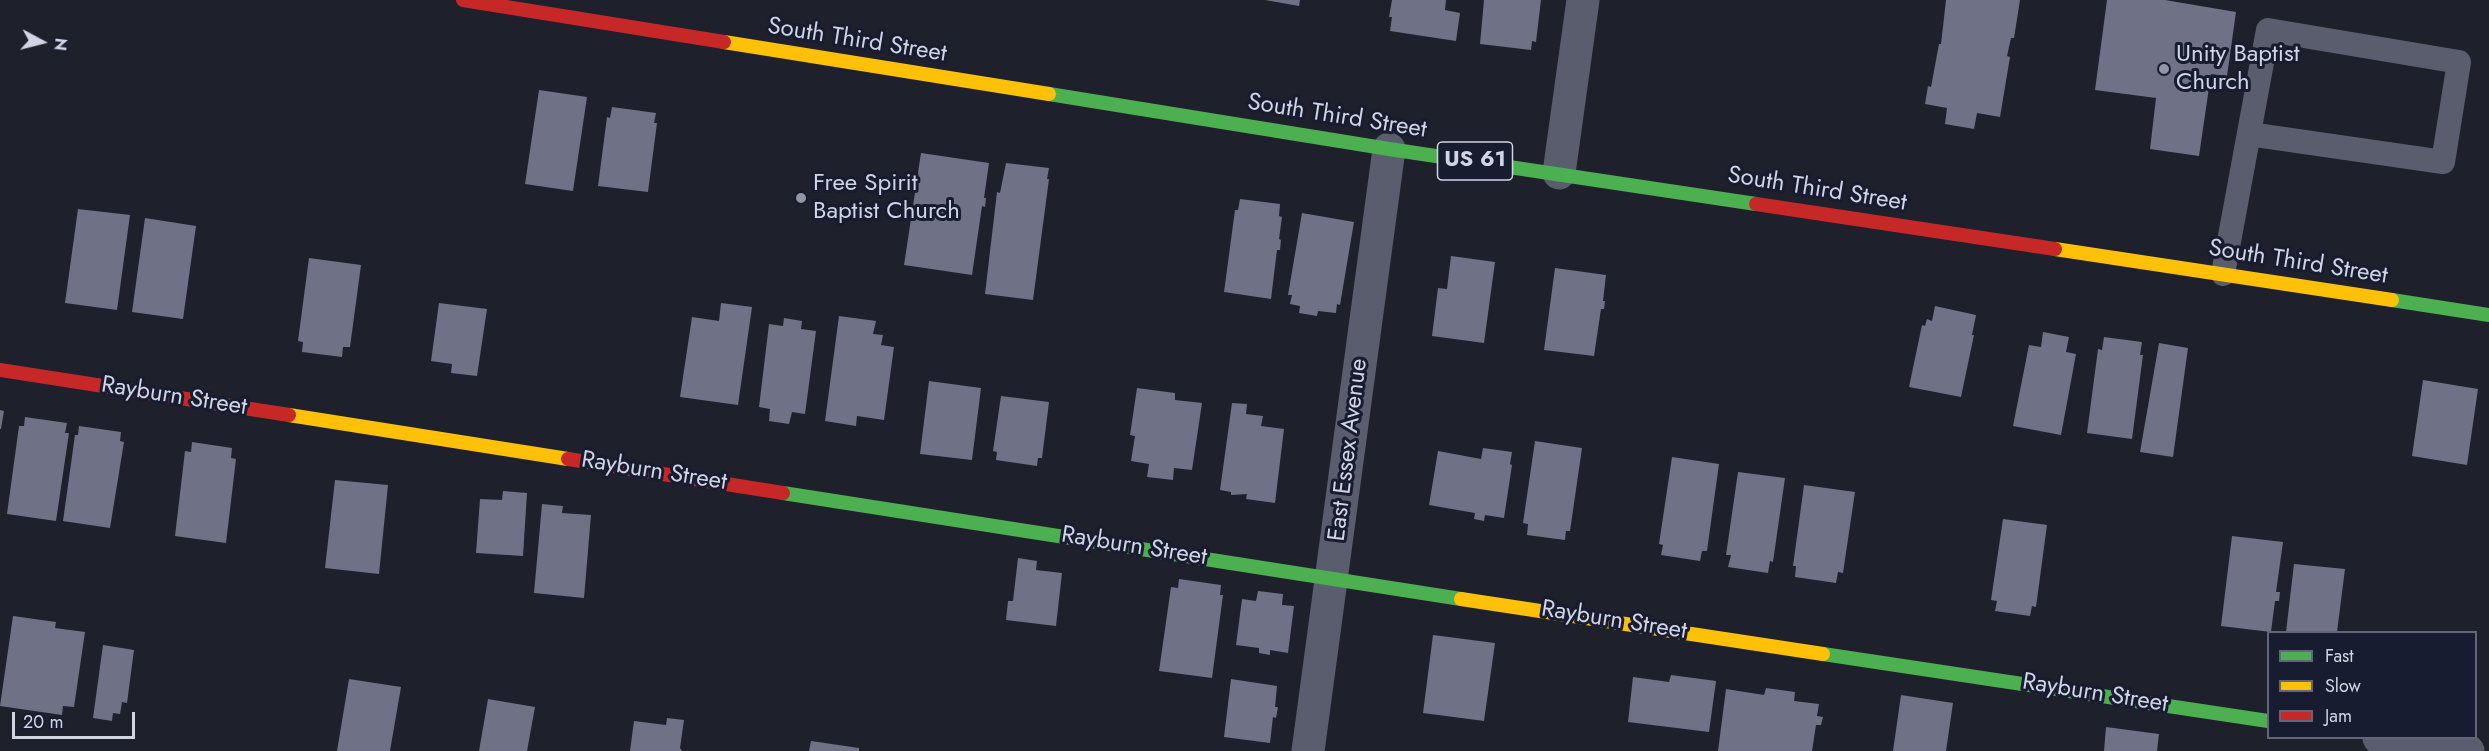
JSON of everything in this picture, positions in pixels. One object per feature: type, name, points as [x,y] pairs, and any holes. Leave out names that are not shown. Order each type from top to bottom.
[{"type":"street","name":"South Third Street","points":[[463,0],[488,2],[1389,149],[2489,315]]},
{"type":"street","points":[[1559,173],[1583,0]]},
{"type":"street","name":"East Essex Avenue","points":[[1308,751],[1389,149]]},
{"type":"street","name":"Rayburn Street","points":[[0,370],[1332,579],[2267,721]]},
{"type":"street","points":[[2386,739],[2468,751]]},
{"type":"lane","points":[[2223,274],[2268,30],[2459,62],[2443,162],[2249,134]]},
{"type":"building","points":[[1265,0],[1300,0],[1299,6]]},
{"type":"building","points":[[1392,0],[1446,0],[1445,10],[1460,13],[1456,41],[1390,31],[1392,17],[1389,17]]},
{"type":"building","points":[[1484,0],[1541,0],[1536,42],[1532,41],[1531,50],[1480,44]]},
{"type":"building","points":[[1946,0],[2020,0],[2014,38],[2011,38],[2007,56],[2010,57],[2000,117],[1977,113],[1974,129],[1945,124],[1947,108],[1925,104],[1928,86],[1931,87],[1939,44],[1941,44]]},
{"type":"building","points":[[2107,0],[2165,0],[2236,12],[2227,76],[2211,74],[2199,156],[2150,149],[2156,98],[2095,90]]},
{"type":"building","points":[[539,90],[587,97],[573,191],[525,184]]},
{"type":"building","points":[[612,107],[656,113],[654,123],[657,123],[648,192],[598,186],[607,117],[610,118]]},
{"type":"building","points":[[921,153],[989,163],[984,198],[986,198],[985,207],[982,206],[972,275],[904,265]]},
{"type":"building","points":[[1006,163],[1049,168],[1033,300],[985,294],[997,192],[1000,193]]},
{"type":"building","points":[[1240,199],[1280,204],[1279,216],[1282,217],[1279,239],[1281,240],[1280,250],[1277,250],[1271,299],[1224,292],[1235,210],[1238,210]]},
{"type":"building","points":[[78,209],[130,215],[117,310],[65,303]]},
{"type":"building","points":[[1302,213],[1354,222],[1340,305],[1337,304],[1336,313],[1318,311],[1317,316],[1299,313],[1300,306],[1290,304],[1292,295],[1288,295]]},
{"type":"building","points":[[145,218],[196,226],[183,319],[132,312]]},
{"type":"building","points":[[1451,256],[1495,262],[1484,343],[1432,336],[1438,288],[1447,289]]},
{"type":"building","points":[[309,258],[361,265],[350,347],[343,347],[342,357],[302,352],[303,342],[298,341]]},
{"type":"building","points":[[1555,268],[1606,275],[1604,309],[1601,309],[1594,356],[1544,350]]},
{"type":"building","points":[[439,303],[487,309],[477,376],[451,373],[452,364],[431,361]]},
{"type":"building","points":[[721,303],[752,307],[738,405],[680,397],[692,317],[719,321]]},
{"type":"building","points":[[1935,306],[1976,315],[1961,397],[1909,387],[1922,325],[1925,326],[1927,319],[1932,321]]},
{"type":"building","points":[[839,316],[876,321],[873,334],[883,335],[881,345],[894,347],[884,420],[857,416],[856,426],[825,421]]},
{"type":"building","points":[[784,318],[802,321],[801,329],[816,331],[805,414],[792,412],[789,424],[769,421],[770,409],[759,407],[769,324],[783,326]]},
{"type":"building","points":[[2043,332],[2069,337],[2066,352],[2076,354],[2061,435],[2013,426],[2029,345],[2041,347]]},
{"type":"building","points":[[2104,337],[2142,342],[2140,355],[2143,355],[2132,439],[2087,433],[2098,349],[2102,350]]},
{"type":"building","points":[[2159,343],[2188,348],[2173,457],[2140,452]]},
{"type":"building","points":[[2423,380],[2478,389],[2467,465],[2412,456]]},
{"type":"building","points":[[929,381],[981,388],[972,460],[920,454]]},
{"type":"building","points":[[1137,388],[1175,393],[1175,400],[1202,403],[1192,470],[1174,468],[1173,480],[1147,477],[1149,464],[1131,461],[1135,436],[1130,435]]},
{"type":"building","points":[[1001,396],[1049,402],[1042,458],[1038,458],[1037,466],[996,460],[997,452],[993,451]]},
{"type":"building","points":[[1232,403],[1247,404],[1246,414],[1263,416],[1261,426],[1284,429],[1275,503],[1246,499],[1247,494],[1231,495],[1231,492],[1220,490]]},
{"type":"building","points":[[0,410],[4,411],[1,429],[0,429]]},
{"type":"building","points":[[25,417],[67,423],[65,433],[69,433],[56,521],[7,514],[19,426],[24,426]]},
{"type":"building","points":[[79,426],[121,432],[120,441],[124,442],[110,528],[63,521],[75,435],[78,435]]},
{"type":"building","points":[[1535,441],[1582,448],[1570,531],[1566,531],[1565,540],[1527,535],[1528,524],[1523,523]]},
{"type":"building","points":[[192,442],[232,448],[231,458],[236,459],[226,543],[175,536],[185,451],[191,452]]},
{"type":"building","points":[[1483,448],[1512,452],[1504,518],[1485,515],[1484,521],[1474,519],[1475,513],[1429,505],[1438,451],[1481,459]]},
{"type":"building","points":[[1672,457],[1719,464],[1707,551],[1702,551],[1700,561],[1661,555],[1663,545],[1659,544]]},
{"type":"building","points":[[1738,472],[1785,478],[1773,562],[1770,561],[1768,573],[1728,567],[1731,555],[1726,555]]},
{"type":"building","points":[[335,480],[388,485],[379,574],[325,568]]},
{"type":"building","points":[[1804,485],[1855,492],[1843,573],[1838,572],[1836,583],[1795,577],[1796,566],[1793,566]]},
{"type":"building","points":[[503,491],[527,493],[523,556],[476,553],[480,499],[502,500]]},
{"type":"building","points":[[542,504],[563,506],[562,513],[591,515],[584,598],[534,593]]},
{"type":"building","points":[[2003,519],[2047,525],[2036,607],[2032,606],[2030,616],[1995,611],[1997,601],[1991,600]]},
{"type":"building","points":[[2232,536],[2283,542],[2276,592],[2280,592],[2279,601],[2275,601],[2271,631],[2221,626]]},
{"type":"building","points":[[1018,558],[1037,561],[1036,570],[1062,573],[1056,626],[1006,620],[1008,601],[1013,601]]},
{"type":"building","points":[[2294,564],[2345,569],[2337,631],[2286,631]]},
{"type":"building","points":[[1179,579],[1221,585],[1220,595],[1223,595],[1212,678],[1159,671],[1171,587],[1178,588]]},
{"type":"building","points":[[1258,591],[1283,594],[1282,605],[1294,606],[1288,653],[1270,650],[1270,655],[1259,653],[1259,648],[1236,645],[1242,599],[1256,601]]},
{"type":"building","points":[[13,616],[56,622],[55,628],[85,632],[74,707],[63,706],[62,715],[0,706]]},
{"type":"building","points":[[1433,635],[1495,643],[1484,721],[1423,713]]},
{"type":"building","points":[[103,645],[134,650],[127,703],[122,702],[120,714],[113,713],[112,721],[93,718]]},
{"type":"building","points":[[1671,675],[1716,681],[1709,732],[1628,722],[1633,677],[1669,682]]},
{"type":"building","points":[[349,679],[401,687],[390,751],[337,751]]},
{"type":"building","points":[[1231,679],[1277,686],[1275,707],[1278,707],[1276,718],[1273,717],[1270,743],[1224,737]]},
{"type":"building","points":[[1766,688],[1795,692],[1794,701],[1819,704],[1817,716],[1823,717],[1821,725],[1816,725],[1812,751],[1718,751],[1726,689],[1764,695]]},
{"type":"building","points":[[1901,695],[1953,703],[1946,751],[1893,751]]},
{"type":"building","points":[[488,699],[535,707],[527,751],[479,751]]},
{"type":"building","points":[[667,718],[684,720],[680,748],[682,751],[630,751],[634,721],[666,725]]},
{"type":"building","points":[[2106,727],[2159,734],[2157,751],[2104,751]]},
{"type":"building","points":[[811,741],[859,748],[859,751],[809,751]]},
{"type":"traffic: fast","points":[[1049,94],[1389,149],[1756,204]]},
{"type":"traffic: fast","points":[[2392,300],[2489,315]]},
{"type":"traffic: fast","points":[[783,493],[1461,599]]},
{"type":"traffic: fast","points":[[1823,654],[2267,721]]},
{"type":"traffic: slow","points":[[724,42],[1049,94]]},
{"type":"traffic: slow","points":[[2055,249],[2392,300]]},
{"type":"traffic: slow","points":[[289,415],[568,459]]},
{"type":"traffic: slow","points":[[1461,599],[1823,654]]},
{"type":"traffic: jam","points":[[463,0],[724,42]]},
{"type":"traffic: jam","points":[[1756,204],[2055,249]]},
{"type":"traffic: jam","points":[[0,370],[289,415]]},
{"type":"traffic: jam","points":[[568,459],[783,493]]},
{"type":"place","name":"Unity Baptist Church","points":[[2164,69]]},
{"type":"place","name":"Free Spirit Baptist Church","points":[[801,198]]}]
